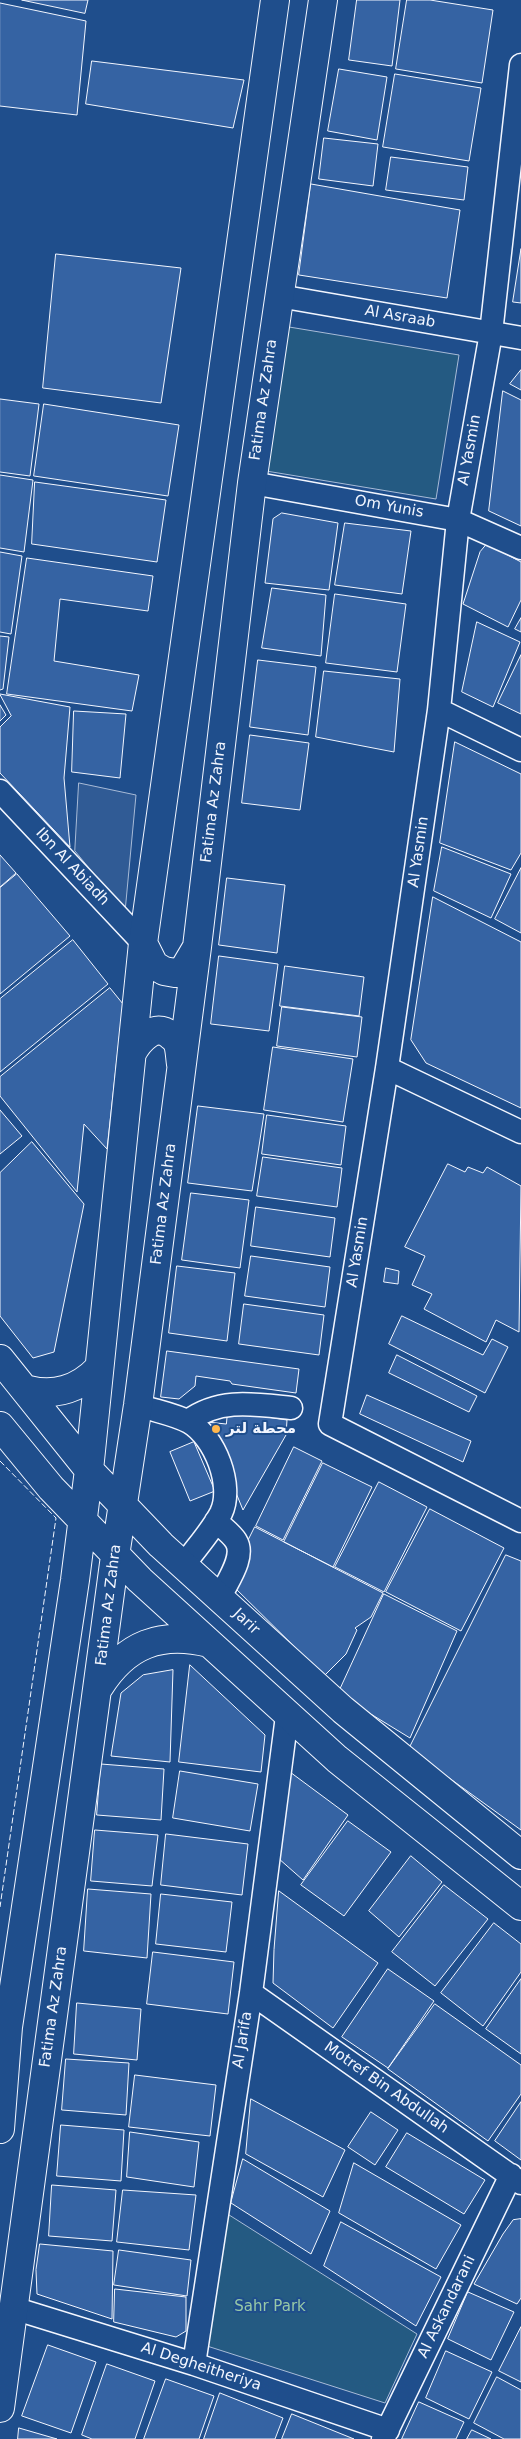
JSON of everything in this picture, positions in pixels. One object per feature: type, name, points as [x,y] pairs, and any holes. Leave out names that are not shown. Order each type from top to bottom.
[{"type":"main road","points":[[32,1465],[49,1481],[57,1484],[67,1483],[81,1445],[99,1368],[143,943],[275,0]]},
{"type":"main road","name":"Fatima Az Zahra","points":[[0,2408],[115,1556],[138,1405],[197,947],[252,483],[323,0]]},
{"type":"main road","points":[[143,943],[154,965],[164,971],[175,973],[184,969],[197,947]]},
{"type":"main road","points":[[132,1053],[139,1042],[152,1032],[160,1030],[168,1033],[178,1043],[182,1066]]},
{"type":"main road","points":[[0,1359],[24,1389],[81,1445],[99,1472],[107,1478],[119,1470],[130,1455]]},
{"type":"main road","points":[[24,1389],[38,1393],[65,1391],[90,1378],[99,1368]]},
{"type":"main road","points":[[0,1426],[82,1523],[140,1580],[210,1642],[287,1716],[344,1765],[521,1906]]},
{"type":"main road","points":[[0,2129],[4,2024],[75,1580],[89,1470],[81,1445]]},
{"type":"main road","name":"Jarir","points":[[89,1470],[176,1560],[386,1746],[521,1855]]},
{"type":"main road","points":[[140,1580],[134,1562],[134,1548],[144,1544],[152,1545],[176,1560]]},
{"type":"main road","points":[[75,1580],[82,1569],[94,1561],[108,1573],[111,1588]]},
{"type":"main road","points":[[98,1688],[108,1672],[121,1659],[137,1648],[154,1641],[191,1638],[210,1642]]},
{"type":"street","name":"Al Yasmin","points":[[521,65],[491,333],[458,520],[439,710],[387,1068],[330,1424],[521,1521]]},
{"type":"street","name":"Al Asraab","points":[[279,296],[521,338]]},
{"type":"street","name":"Om Yunis","points":[[252,483],[458,520],[521,548]]},
{"type":"street","points":[[439,710],[521,750]]},
{"type":"street","name":"Ibn Al Abiadh","points":[[0,791],[143,943]]},
{"type":"street","points":[[387,1068],[521,1132]]},
{"type":"street","points":[[188,1421],[209,1408],[234,1403],[291,1408]]},
{"type":"street","points":[[138,1405],[188,1421],[209,1442],[220,1469],[225,1492],[224,1502],[216,1521],[176,1560]]},
{"type":"street","points":[[216,1521],[234,1538],[239,1547],[238,1558],[220,1598]]},
{"type":"street","name":"Al Jarifa","points":[[194,2364],[250,1993],[287,1716]]},
{"type":"street","name":"Motref Bin Abdullah","points":[[250,1993],[516,2179]]},
{"type":"street","name":"Al Askandarani","points":[[386,2435],[516,2179]]},
{"type":"street","name":"Al Degheitheriya","points":[[13,2308],[194,2364],[386,2435]]},
{"type":"green space","points":[[289,327],[459,355],[436,499],[266,471]]},
{"type":"green space","name":"Sahr Park","points":[[226,2213],[417,2334],[385,2403],[207,2346]]},
{"type":"shaded area","points":[[79,783],[136,795],[125,912],[75,851]]},
{"type":"building","points":[[22,0],[88,0],[85,13]]},
{"type":"building","points":[[357,0],[400,0],[392,66],[349,60]]},
{"type":"building","points":[[407,0],[430,0],[493,10],[482,83],[396,69]]},
{"type":"building","points":[[0,3],[86,21],[77,115],[0,106]]},
{"type":"building","points":[[92,61],[244,80],[233,128],[86,104]]},
{"type":"building","points":[[339,69],[387,77],[377,140],[328,131]]},
{"type":"building","points":[[395,74],[481,88],[469,161],[383,147]]},
{"type":"building","points":[[324,138],[378,144],[373,186],[319,179]]},
{"type":"building","points":[[391,157],[468,167],[464,200],[386,190]]},
{"type":"building","points":[[311,184],[460,210],[447,298],[299,275]]},
{"type":"building","points":[[521,249],[521,303],[513,302]]},
{"type":"building","points":[[56,254],[181,268],[161,403],[43,388]]},
{"type":"building","points":[[521,370],[521,390],[510,384]]},
{"type":"building","points":[[503,391],[521,400],[521,526],[489,511]]},
{"type":"building","points":[[0,399],[39,404],[30,476],[0,472]]},
{"type":"building","points":[[44,404],[179,425],[168,496],[34,476]]},
{"type":"building","points":[[0,475],[33,480],[24,552],[0,548]]},
{"type":"building","points":[[35,482],[166,500],[157,562],[32,544]]},
{"type":"building","points":[[282,513],[338,523],[329,590],[265,583],[273,519]]},
{"type":"building","points":[[345,523],[411,531],[402,594],[335,585]]},
{"type":"building","points":[[487,544],[521,562],[521,600],[508,627],[463,604],[480,552]]},
{"type":"building","points":[[0,552],[22,556],[11,634],[0,632]]},
{"type":"building","points":[[27,558],[153,576],[148,611],[60,599],[54,661],[139,675],[132,711],[7,694]]},
{"type":"building","points":[[272,588],[326,595],[321,656],[262,648]]},
{"type":"building","points":[[335,594],[406,604],[397,672],[326,663]]},
{"type":"building","points":[[521,618],[521,632],[515,629]]},
{"type":"building","points":[[477,622],[520,642],[493,707],[462,692]]},
{"type":"building","points":[[0,636],[9,637],[3,689],[0,690]]},
{"type":"building","points":[[521,655],[521,714],[498,703]]},
{"type":"building","points":[[258,660],[316,667],[308,735],[250,727]]},
{"type":"building","points":[[324,671],[400,679],[394,752],[316,737]]},
{"type":"building","points":[[0,694],[70,707],[64,778],[70,847],[0,773],[0,727],[11,716]]},
{"type":"building","points":[[0,705],[6,715],[0,721]]},
{"type":"building","points":[[74,711],[126,714],[120,778],[72,772]]},
{"type":"building","points":[[250,735],[309,743],[300,810],[242,803]]},
{"type":"building","points":[[455,742],[521,774],[521,853],[511,870],[440,843]]},
{"type":"building","points":[[442,847],[511,874],[491,918],[434,891]]},
{"type":"building","points":[[0,855],[16,873],[0,887]]},
{"type":"building","points":[[521,868],[521,933],[495,919]]},
{"type":"building","points":[[17,874],[70,936],[0,994],[0,888]]},
{"type":"building","points":[[227,878],[285,885],[277,953],[219,945]]},
{"type":"building","points":[[433,897],[521,942],[521,1108],[426,1063],[411,1040]]},
{"type":"building","points":[[73,940],[108,984],[0,1072],[0,999]]},
{"type":"building","points":[[219,956],[278,964],[269,1031],[211,1024]]},
{"type":"building","points":[[285,966],[364,977],[359,1016],[280,1006]]},
{"type":"building","points":[[110,988],[123,1004],[107,1149],[84,1124],[77,1192],[0,1096],[0,1077]]},
{"type":"building","points":[[282,1007],[362,1017],[357,1057],[277,1046]]},
{"type":"building","points":[[273,1047],[353,1059],[343,1122],[264,1110]]},
{"type":"building","points":[[198,1106],[264,1114],[252,1191],[188,1183]]},
{"type":"building","points":[[0,1110],[22,1136],[0,1154]]},
{"type":"building","points":[[267,1115],[346,1126],[341,1165],[262,1154]]},
{"type":"building","points":[[32,1142],[84,1204],[54,1352],[33,1358],[0,1316],[0,1173]]},
{"type":"building","points":[[263,1157],[342,1168],[337,1207],[257,1196]]},
{"type":"building","points":[[448,1164],[465,1172],[468,1167],[483,1173],[487,1167],[521,1186],[519,1332],[496,1320],[486,1342],[424,1309],[432,1294],[412,1285],[425,1256],[405,1247]]},
{"type":"building","points":[[191,1193],[249,1200],[240,1268],[182,1260]]},
{"type":"building","points":[[256,1207],[335,1218],[330,1257],[251,1246]]},
{"type":"building","points":[[251,1256],[330,1267],[325,1307],[245,1296]]},
{"type":"building","points":[[177,1266],[235,1273],[227,1341],[169,1333]]},
{"type":"building","points":[[386,1268],[399,1271],[398,1284],[384,1282]]},
{"type":"building","points":[[244,1304],[324,1315],[319,1355],[239,1344]]},
{"type":"building","points":[[402,1316],[483,1355],[492,1339],[508,1347],[485,1393],[389,1344]]},
{"type":"building","points":[[167,1351],[299,1369],[296,1393],[232,1384],[230,1381],[196,1376],[195,1386],[179,1399],[161,1397]]},
{"type":"building","points":[[397,1355],[477,1396],[469,1412],[389,1373]]},
{"type":"building","points":[[367,1395],[471,1441],[463,1462],[360,1414]]},
{"type":"building","points":[[228,1411],[287,1420],[286,1435],[243,1510],[207,1422],[226,1424]]},
{"type":"building","points":[[194,1442],[215,1491],[190,1501],[170,1452]]},
{"type":"building","points":[[294,1447],[322,1461],[283,1540],[256,1526]]},
{"type":"building","points":[[323,1463],[372,1487],[333,1567],[284,1542]]},
{"type":"building","points":[[379,1482],[427,1507],[384,1592],[335,1567]]},
{"type":"building","points":[[430,1509],[504,1548],[461,1631],[386,1592]]},
{"type":"building","points":[[255,1527],[383,1593],[371,1617],[355,1628],[357,1630],[346,1654],[324,1676],[228,1581]]},
{"type":"building","points":[[506,1555],[521,1561],[521,1830],[409,1749]]},
{"type":"building","points":[[384,1594],[457,1631],[410,1738],[338,1694]]},
{"type":"building","points":[[190,1665],[265,1735],[261,1772],[179,1762]]},
{"type":"building","points":[[173,1670],[170,1762],[111,1756],[121,1693],[143,1675]]},
{"type":"building","points":[[101,1764],[164,1769],[161,1820],[97,1815]]},
{"type":"building","points":[[180,1771],[258,1784],[250,1831],[173,1818]]},
{"type":"building","points":[[290,1772],[348,1815],[303,1880],[278,1858]]},
{"type":"building","points":[[348,1821],[391,1852],[344,1916],[301,1885]]},
{"type":"building","points":[[95,1830],[158,1835],[152,1886],[91,1881]]},
{"type":"building","points":[[166,1834],[248,1844],[242,1895],[161,1885]]},
{"type":"building","points":[[411,1856],[442,1882],[399,1937],[369,1911]]},
{"type":"building","points":[[444,1885],[488,1919],[435,1986],[392,1952]]},
{"type":"building","points":[[88,1889],[151,1894],[147,1958],[84,1951]]},
{"type":"building","points":[[279,1891],[378,1963],[333,2028],[273,1983]]},
{"type":"building","points":[[161,1894],[232,1902],[226,1952],[156,1944]]},
{"type":"building","points":[[494,1923],[521,1944],[521,1972],[483,2026],[441,1993]]},
{"type":"building","points":[[153,1952],[234,1962],[228,2014],[147,2004]]},
{"type":"building","points":[[388,1969],[434,2001],[388,2068],[342,2037]]},
{"type":"building","points":[[521,1979],[521,2054],[486,2029]]},
{"type":"building","points":[[77,2003],[141,2009],[137,2060],[74,2054]]},
{"type":"building","points":[[435,2004],[521,2065],[521,2094],[488,2141],[388,2069]]},
{"type":"building","points":[[66,2059],[129,2063],[126,2115],[62,2110]]},
{"type":"building","points":[[135,2075],[216,2085],[210,2136],[129,2127]]},
{"type":"building","points":[[251,2099],[345,2150],[323,2197],[246,2154]]},
{"type":"building","points":[[521,2102],[521,2160],[495,2141]]},
{"type":"building","points":[[371,2112],[398,2130],[375,2165],[348,2147]]},
{"type":"building","points":[[61,2125],[124,2130],[121,2181],[57,2176]]},
{"type":"building","points":[[130,2132],[199,2142],[194,2187],[127,2177]]},
{"type":"building","points":[[407,2133],[485,2180],[464,2214],[386,2167]]},
{"type":"building","points":[[243,2159],[330,2211],[311,2254],[231,2203]]},
{"type":"building","points":[[354,2163],[461,2225],[436,2269],[339,2213]]},
{"type":"building","points":[[52,2185],[116,2190],[112,2241],[49,2236]]},
{"type":"building","points":[[123,2190],[196,2195],[189,2250],[117,2242]]},
{"type":"building","points":[[521,2219],[521,2298],[517,2304],[474,2284],[513,2220]]},
{"type":"building","points":[[341,2222],[441,2277],[416,2326],[324,2266]]},
{"type":"building","points":[[40,2244],[113,2251],[112,2319],[37,2294],[36,2270]]},
{"type":"building","points":[[119,2250],[191,2260],[187,2296],[114,2285]]},
{"type":"building","points":[[115,2289],[186,2297],[186,2331],[176,2337],[114,2322]]},
{"type":"building","points":[[468,2292],[514,2312],[491,2360],[448,2339]]},
{"type":"building","points":[[521,2327],[521,2382],[499,2371]]},
{"type":"building","points":[[48,2345],[96,2362],[71,2433],[22,2416]]},
{"type":"building","points":[[446,2351],[492,2372],[469,2419],[426,2398]]},
{"type":"building","points":[[107,2364],[155,2381],[135,2439],[92,2439],[82,2435]]},
{"type":"building","points":[[497,2377],[521,2390],[521,2439],[504,2439],[474,2423]]},
{"type":"building","points":[[166,2379],[214,2396],[199,2439],[144,2439]]},
{"type":"building","points":[[220,2393],[283,2418],[275,2439],[204,2439]]},
{"type":"building","points":[[419,2402],[464,2422],[456,2439],[402,2439]]},
{"type":"building","points":[[292,2414],[354,2439],[282,2439]]},
{"type":"building","points":[[19,2428],[57,2439],[18,2439]]},
{"type":"building","points":[[472,2430],[491,2439],[467,2439]]},
{"type":"fence","points":[[0,1461],[56,1518],[0,1907]]},
{"type":"place","name":"محطة لتر","points":[[216,1429]]}]
